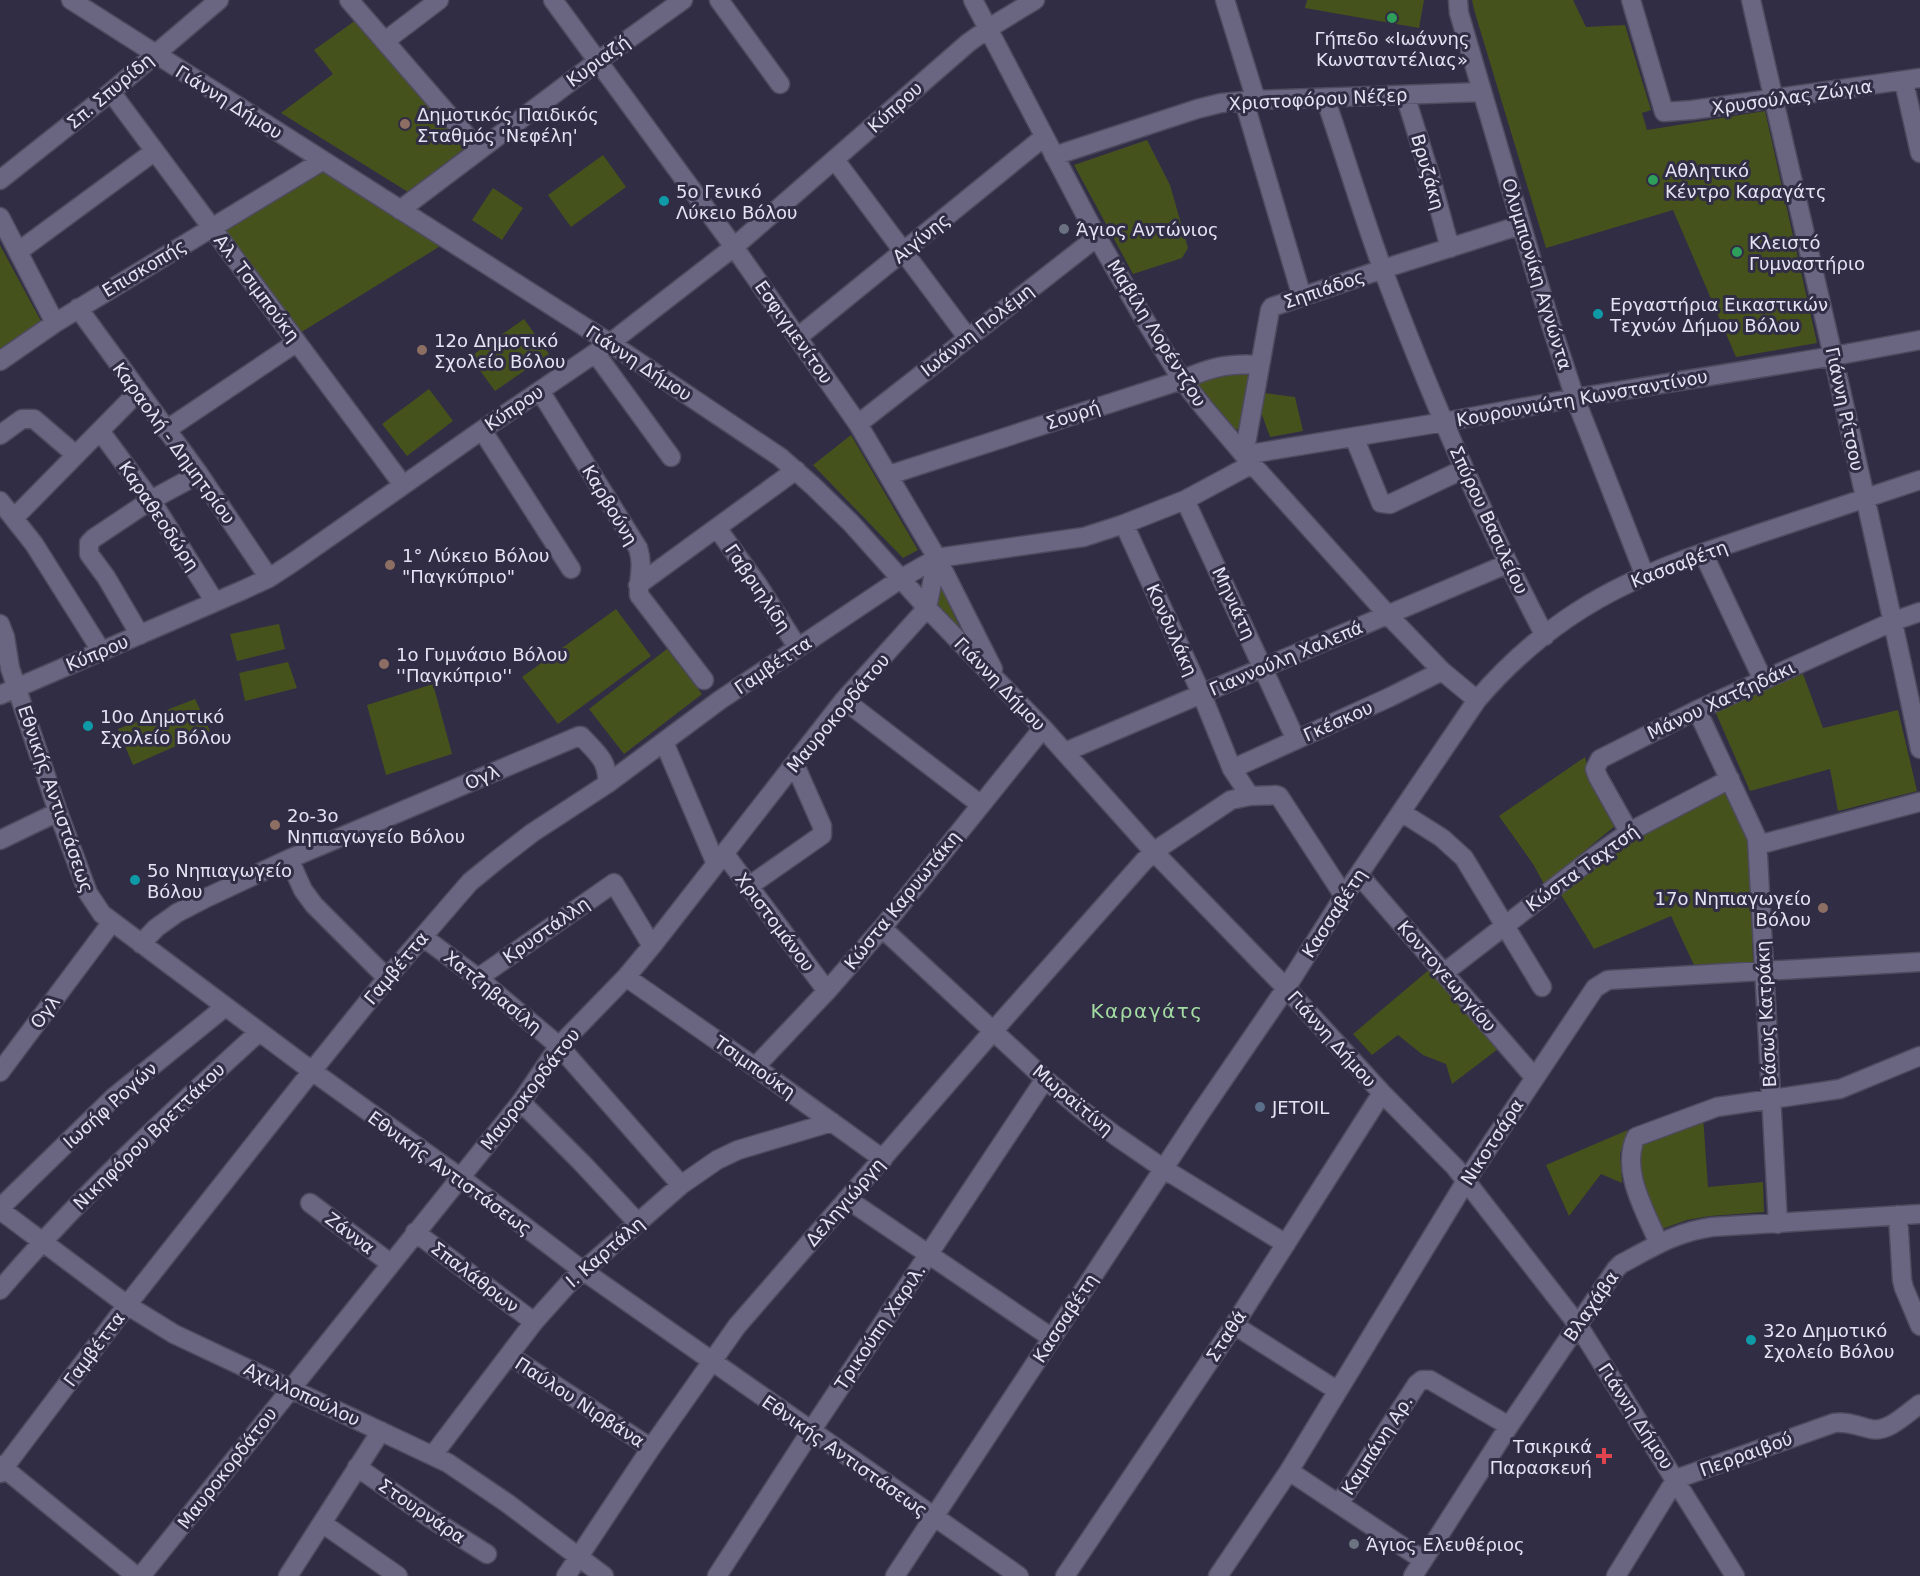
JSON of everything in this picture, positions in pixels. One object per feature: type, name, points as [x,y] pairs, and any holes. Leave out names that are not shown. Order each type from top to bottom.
[{"type":"street","name":"Γιάννη Δήμου","points":[[71,0],[400,210],[603,349],[764,446],[796,470],[851,523],[927,608],[1043,728],[1154,852],[1455,1167],[1578,1325],[1735,1576]]},
{"type":"street","name":"Σπ. Σπυρίδη","points":[[0,180],[111,92],[219,0]]},
{"type":"street","points":[[349,0],[479,150]]},
{"type":"street","points":[[385,41],[439,0]]},
{"type":"street","name":"Εσφιγμενίτου","points":[[553,0],[734,247],[858,424],[937,558],[1001,686]]},
{"type":"street","name":"Κυριαζή","points":[[400,210],[683,0]]},
{"type":"street","points":[[718,0],[780,84]]},
{"type":"street","name":"Μαβίλη Λορέντζου","points":[[973,0],[1097,237],[1182,380],[1248,460],[1389,615],[1442,670],[1477,700]]},
{"type":"street","name":"Κύπρου","points":[[0,695],[269,578],[296,561],[482,430],[603,349],[734,247],[946,61],[989,28],[1035,0]]},
{"type":"street","points":[[1225,0],[1302,297]]},
{"type":"street","name":"Ολυμπιονίκη Αγνώντα","points":[[1458,0],[1459,13],[1482,93],[1575,398],[1645,576]]},
{"type":"street","name":"Χρυσούλας Ζώγια","points":[[1631,0],[1664,112],[1912,80]]},
{"type":"street","name":"Γιάννη Ρίτσου","points":[[1751,0],[1834,356],[1920,750]]},
{"type":"street","points":[[1912,80],[1920,153]]},
{"type":"street","name":"Αλ. Τσιμπούκη","points":[[111,92],[404,485]]},
{"type":"street","name":"Χριστοφόρου Νέζερ","points":[[1054,156],[1197,109],[1250,101],[1482,93]]},
{"type":"street","name":"Βρυζάκη","points":[[1405,95],[1450,248]]},
{"type":"street","name":"Σπύρου Βασιλείου","points":[[1325,98],[1383,269],[1444,422],[1507,564],[1545,636]]},
{"type":"street","name":"Αιγίνης","points":[[798,337],[1044,137]]},
{"type":"street","points":[[19,251],[155,151]]},
{"type":"street","name":"Επισκοπής","points":[[0,361],[78,308],[322,160]]},
{"type":"street","points":[[835,160],[968,338]]},
{"type":"street","points":[[0,217],[55,323]]},
{"type":"street","name":"Σηπιάδος","points":[[1248,460],[1259,365],[1272,307],[1521,225]]},
{"type":"street","name":"Ιωάννη Πολέμη","points":[[858,424],[1097,237]]},
{"type":"street","name":"Καραολή - Δημητρίου","points":[[78,308],[199,474],[269,578]]},
{"type":"street","name":"Κουρουνιώτη Κωνσταντίνου","points":[[937,558],[1084,537],[1185,500],[1248,460],[1354,437],[1920,340]]},
{"type":"street","points":[[166,430],[297,342]]},
{"type":"street","points":[[603,349],[671,457]]},
{"type":"street","name":"Σουρή","points":[[889,475],[1227,365],[1259,365]]},
{"type":"street","name":"Καρβούνη","points":[[540,391],[635,543],[642,564],[638,585],[639,595],[704,680]]},
{"type":"street","points":[[14,518],[138,392]]},
{"type":"street","points":[[0,435],[22,419],[34,419],[76,455]]},
{"type":"street","points":[[482,430],[571,569]]},
{"type":"street","name":"Καραθεοδώρη","points":[[100,431],[151,500],[215,602]]},
{"type":"street","points":[[1354,437],[1381,503],[1384,505],[1464,470]]},
{"type":"street","points":[[638,585],[796,470]]},
{"type":"street","points":[[140,635],[106,577],[89,555],[89,543],[151,500],[199,474]]},
{"type":"street","name":"Κασσαβέτη","points":[[895,1576],[1286,988],[1344,896],[1477,700],[1511,663],[1584,607],[1645,576],[1703,553],[1920,480]]},
{"type":"street","name":"Μηνιάτη","points":[[1185,500],[1296,740]]},
{"type":"street","points":[[0,501],[34,544],[102,652]]},
{"type":"street","name":"Κονδυλάκη","points":[[1124,524],[1202,695],[1232,769],[1250,796]]},
{"type":"street","name":"Γαβριηλίδη","points":[[717,528],[758,585],[798,648]]},
{"type":"street","points":[[1703,553],[1763,680]]},
{"type":"street","points":[[927,608],[937,558]]},
{"type":"street","name":"Γαμβέττα","points":[[1,1469],[312,1071],[387,978],[470,882],[532,833],[607,784],[720,700],[937,558]]},
{"type":"street","name":"Γιαννούλη Χαλεπά","points":[[1065,752],[1507,564]]},
{"type":"street","name":"Μαυροκορδάτου","points":[[141,1576],[521,1102],[559,1046],[626,977],[844,700],[927,608]]},
{"type":"street","name":"Μάνου Χατζηδάκι","points":[[1629,832],[1595,769],[1597,763],[1607,754],[1697,710],[1893,621],[1920,612]]},
{"type":"street","name":"Εθνικής Αντιστάσεως","points":[[0,624],[5,637],[5,663],[17,687],[58,812],[93,902],[102,914],[582,1270],[1019,1576]]},
{"type":"street","name":"Γκέσκου","points":[[1232,769],[1390,697],[1442,670]]},
{"type":"street","points":[[844,700],[981,805]]},
{"type":"street","name":"Βάσως Κατράκη","points":[[1697,710],[1754,829],[1758,845],[1778,1224]]},
{"type":"street","name":"Κώστα Καρυωτάκη","points":[[755,1067],[827,991],[882,928],[1043,728]]},
{"type":"street","name":"Ογλ","points":[[141,944],[156,928],[177,913],[289,860],[579,735],[605,763],[608,775],[607,784]]},
{"type":"street","name":"Χριστομάνου","points":[[664,742],[720,859],[749,886],[827,991]]},
{"type":"street","points":[[749,886],[822,836],[822,826],[795,765]]},
{"type":"street","name":"Κώστα Ταχτσή","points":[[1445,972],[1594,856],[1629,832],[1730,779]]},
{"type":"street","points":[[1154,852],[1231,800],[1250,796],[1279,796],[1344,896]]},
{"type":"street","points":[[1758,845],[1920,802]]},
{"type":"street","points":[[0,840],[58,812]]},
{"type":"street","points":[[1401,812],[1442,838],[1456,850],[1473,872],[1542,987]]},
{"type":"street","name":"Δεληγιώργη","points":[[566,1576],[651,1448],[737,1326],[994,1030],[1154,852]]},
{"type":"street","points":[[289,860],[303,890],[319,910],[387,978]]},
{"type":"street","name":"Κοντογεωργίου","points":[[1359,875],[1535,1078]]},
{"type":"street","name":"Κρυστάλλη","points":[[478,978],[614,883],[652,946]]},
{"type":"street","name":"Ογλ","points":[[0,1072],[112,922]]},
{"type":"street","name":"Μωραϊτίνη","points":[[882,928],[1046,1079],[1116,1136],[1164,1169],[1286,1244]]},
{"type":"street","name":"Χατζηβασίλη","points":[[423,937],[478,978],[559,1046],[681,1185]]},
{"type":"street","name":"Νικοτσάρα","points":[[1218,1576],[1289,1471],[1466,1181],[1595,988],[1608,980],[1920,962]]},
{"type":"street","name":"Τσιμπούκη","points":[[626,977],[884,1159]]},
{"type":"street","name":"Ιωσήφ Ρογών","points":[[0,1209],[114,1097],[225,1007]]},
{"type":"street","name":"Νικηφόρου Βρεττάκου","points":[[0,1290],[41,1242],[156,1127],[259,1032]]},
{"type":"street","points":[[1659,1244],[1630,1166],[1632,1146],[1636,1137],[1710,1108],[1840,1089],[1920,1056]]},
{"type":"street","name":"Τρικούπη Χαριλ.","points":[[717,1576],[1046,1079]]},
{"type":"street","name":"Σταθά","points":[[1065,1576],[1234,1325],[1382,1093]]},
{"type":"street","points":[[521,1102],[638,1223]]},
{"type":"street","name":"Ι. Καρτάλη","points":[[433,1455],[534,1322],[582,1270],[681,1185],[717,1160],[738,1150],[832,1122]]},
{"type":"street","points":[[847,1199],[1052,1338]]},
{"type":"street","name":"Ζάννα","points":[[310,1203],[390,1263]]},
{"type":"street","name":"Αχιλλοπούλου","points":[[0,1209],[127,1305],[174,1334],[433,1455],[507,1503],[604,1576]]},
{"type":"street","name":"Βλαχάβα","points":[[1413,1576],[1509,1426],[1621,1264],[1678,1234],[1694,1230],[1920,1214]]},
{"type":"street","points":[[1898,1215],[1902,1280],[1920,1326]]},
{"type":"street","name":"Σπαλάθρων","points":[[416,1232],[534,1322]]},
{"type":"street","points":[[1234,1325],[1338,1391]]},
{"type":"street","name":"Παύλου Νιρβάνα","points":[[509,1355],[651,1448]]},
{"type":"street","name":"Καμπάνη Αρ.","points":[[1338,1504],[1417,1384],[1422,1380],[1430,1380],[1509,1426]]},
{"type":"street","name":"Περραιβού","points":[[1616,1576],[1676,1479],[1834,1423],[1848,1422],[1873,1430],[1884,1428],[1920,1404]]},
{"type":"street","points":[[289,1576],[381,1431]]},
{"type":"street","name":"Στουρνάρα","points":[[357,1467],[487,1554]]},
{"type":"street","points":[[1,1469],[136,1576]]},
{"type":"street","points":[[1289,1471],[1423,1560]]},
{"type":"street","points":[[322,1523],[398,1576]]},
{"type":"green space","name":"Γήπεδο «Ιωάννης Κωνσταντέλιας»","points":[[1307,0],[1424,0],[1419,28],[1305,8]]},
{"type":"green space","name":"Αθλητικό Κέντρο Καραγάτς","points":[[1472,0],[1573,0],[1586,27],[1625,25],[1651,110],[1642,113],[1647,130],[1765,111],[1817,343],[1736,357],[1673,210],[1546,248]]},
{"type":"green space","points":[[356,20],[466,147],[408,192],[281,113],[333,74],[314,50]]},
{"type":"green space","points":[[1147,140],[1170,185],[1188,248],[1182,258],[1133,274],[1074,165]]},
{"type":"green space","points":[[603,155],[626,187],[571,227],[548,195]]},
{"type":"green space","points":[[320,169],[442,245],[300,333],[221,229]]},
{"type":"green space","points":[[493,188],[523,208],[502,240],[472,220]]},
{"type":"green space","points":[[0,245],[42,323],[0,352]]},
{"type":"green space","points":[[524,319],[549,354],[495,391],[470,357]]},
{"type":"green space","points":[[1246,372],[1251,378],[1240,427],[1236,430],[1198,385],[1199,378]]},
{"type":"green space","points":[[429,389],[453,421],[407,456],[382,424]]},
{"type":"green space","points":[[1264,393],[1295,397],[1303,431],[1270,437],[1261,412]]},
{"type":"green space","points":[[851,435],[918,550],[903,558],[813,465]]},
{"type":"green space","points":[[940,585],[959,626],[958,628],[937,604]]},
{"type":"green space","points":[[616,609],[651,656],[558,724],[522,677]]},
{"type":"green space","points":[[279,624],[285,649],[237,661],[230,634]]},
{"type":"green space","points":[[667,649],[702,694],[624,754],[589,709]]},
{"type":"green space","points":[[288,662],[297,688],[245,701],[239,673]]},
{"type":"green space","points":[[1803,674],[1823,728],[1898,710],[1917,791],[1838,811],[1830,769],[1750,791],[1715,711]]},
{"type":"green space","points":[[433,684],[452,754],[386,775],[367,705]]},
{"type":"green space","points":[[195,699],[210,731],[133,765],[118,729]]},
{"type":"green space","points":[[1585,757],[1591,777],[1615,826],[1544,884],[1533,864],[1499,816]]},
{"type":"green space","points":[[1727,791],[1749,838],[1753,962],[1694,965],[1671,916],[1594,949],[1560,893],[1636,838]]},
{"type":"green space","points":[[1430,969],[1498,1049],[1452,1084],[1446,1064],[1423,1055],[1398,1035],[1372,1055],[1353,1034]]},
{"type":"green space","points":[[1703,1116],[1708,1187],[1763,1182],[1764,1212],[1710,1216],[1687,1220],[1662,1229],[1645,1200],[1635,1144]]},
{"type":"green space","points":[[1628,1130],[1620,1154],[1622,1183],[1601,1174],[1569,1216],[1546,1165]]},
{"type":"place","name":"Γήπεδο «Ιωάννης Κωνσταντέλιας»","points":[[1392,18]]},
{"type":"place","name":"Δημοτικός Παιδικός Σταθμός 'Νεφέλη'","points":[[405,124]]},
{"type":"place","name":"Αθλητικό Κέντρο Καραγάτς","points":[[1653,180]]},
{"type":"place","name":"5ο Γενικό Λύκειο Βόλου","points":[[664,201]]},
{"type":"place","name":"Άγιος Αντώνιος","points":[[1064,229]]},
{"type":"place","name":"Κλειστό Γυμναστήριο","points":[[1737,252]]},
{"type":"place","name":"Εργαστήρια Εικαστικών Τεχνών Δήμου Βόλου","points":[[1598,314]]},
{"type":"place","name":"12ο Δημοτικό Σχολείο Βόλου","points":[[422,350]]},
{"type":"place","name":"1° Λύκειο Βόλου \"Παγκύπριο\"","points":[[390,565]]},
{"type":"place","name":"1ο Γυμνάσιο Βόλου ''Παγκύπριο''","points":[[384,664]]},
{"type":"place","name":"10ο Δημοτικό Σχολείο Βόλου","points":[[88,726]]},
{"type":"place","name":"2ο-3ο Νηπιαγωγείο Βόλου","points":[[275,825]]},
{"type":"place","name":"5ο Νηπιαγωγείο Βόλου","points":[[135,880]]},
{"type":"place","name":"17ο Νηπιαγωγείο Βόλου","points":[[1823,908]]},
{"type":"place","name":"JETOIL","points":[[1260,1107]]},
{"type":"place","name":"32ο Δημοτικό Σχολείο Βόλου","points":[[1751,1340]]},
{"type":"place","name":"Τσικρικά Παρασκευή","points":[[1604,1456]]},
{"type":"place","name":"Άγιος Ελευθέριος","points":[[1354,1544]]},
{"type":"district","name":"Καραγάτς","points":[[1147,1011]]}]
